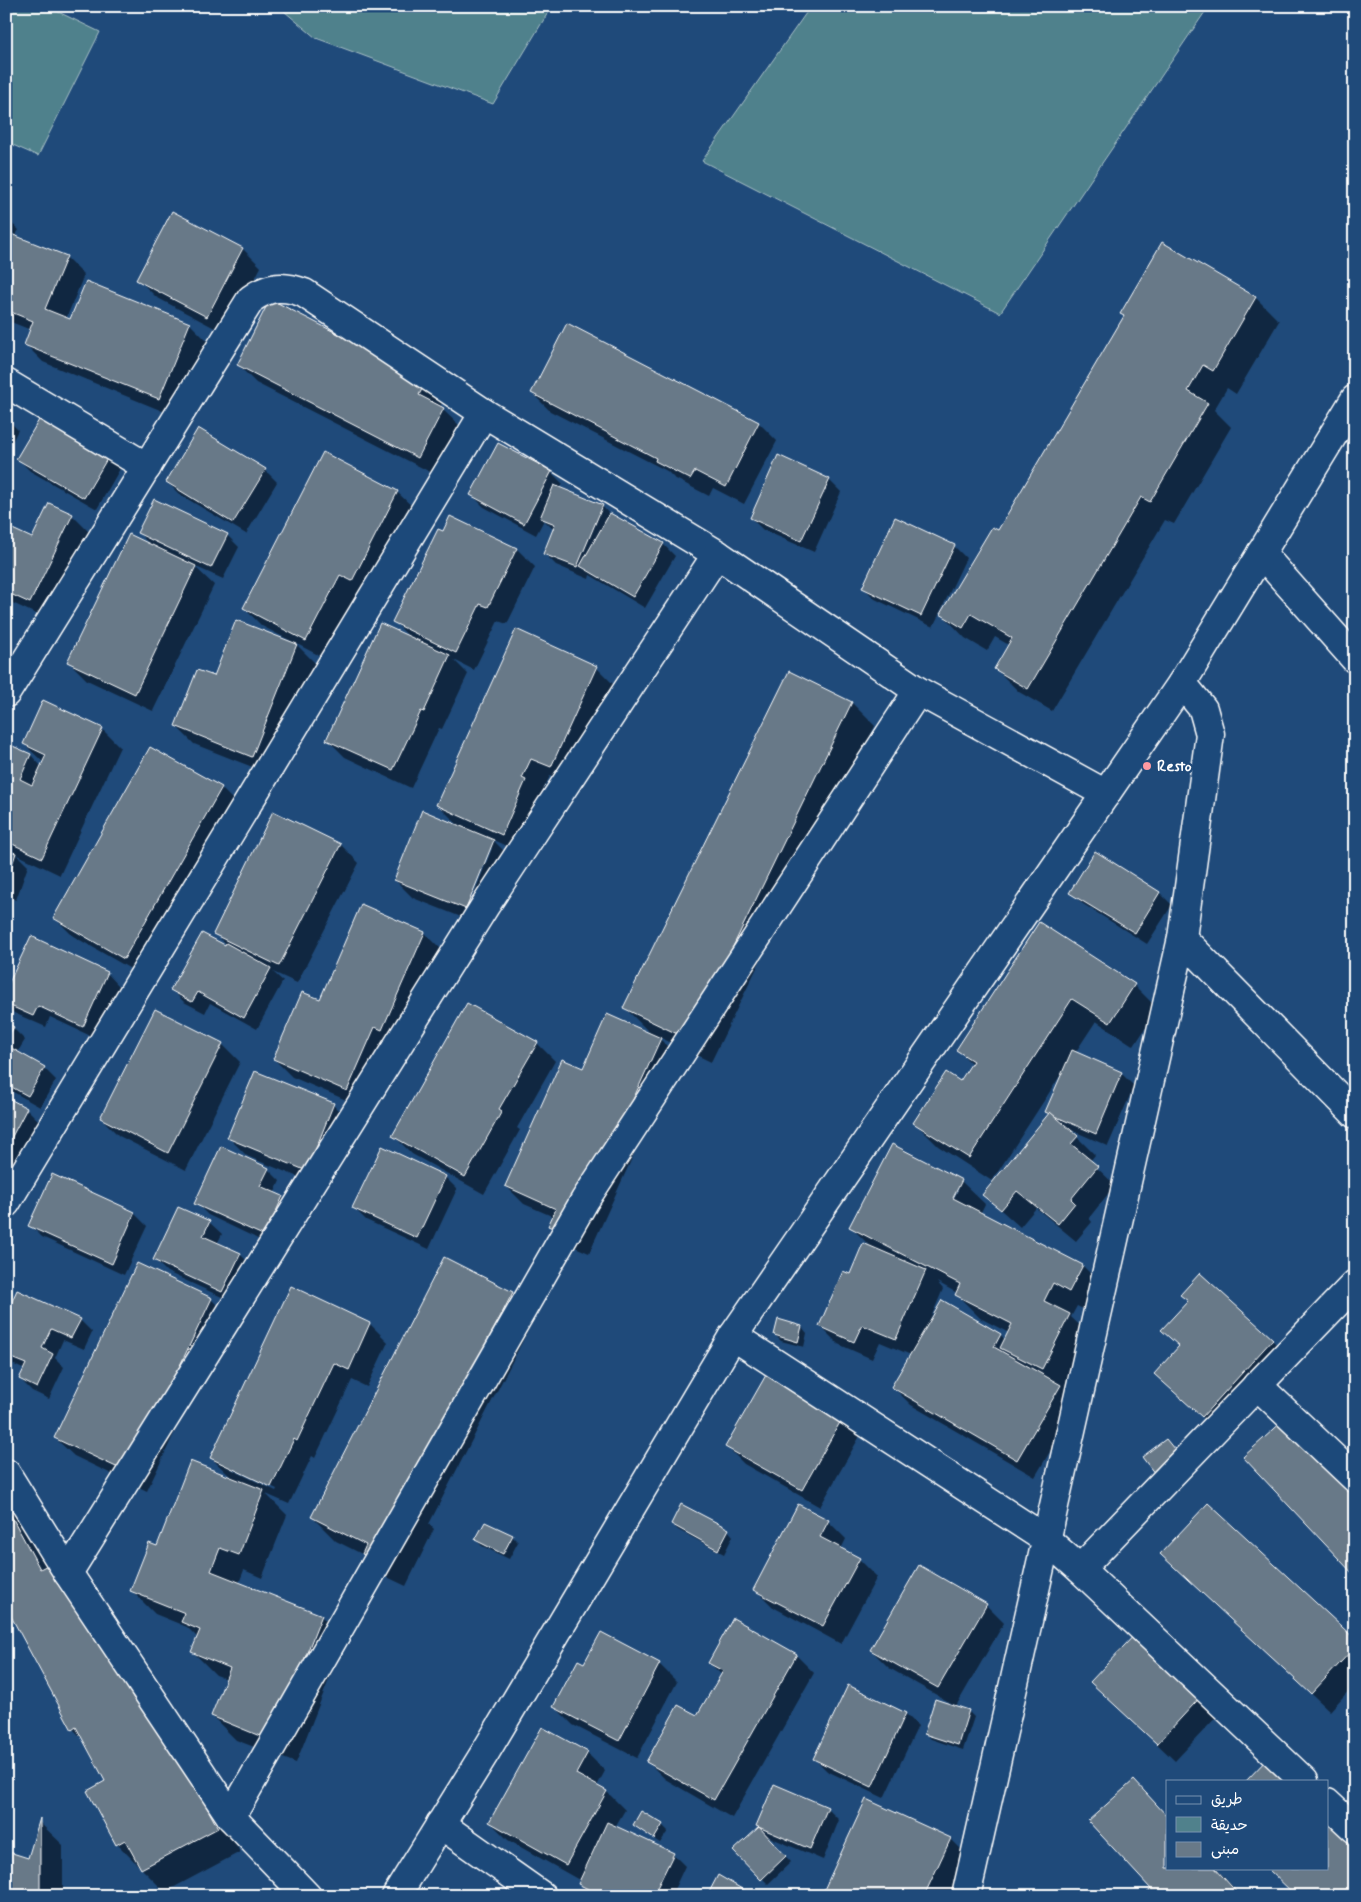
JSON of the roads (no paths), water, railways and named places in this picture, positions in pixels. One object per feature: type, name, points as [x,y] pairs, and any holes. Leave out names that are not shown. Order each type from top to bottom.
[{"type":"street","points":[[6,693],[14,663],[147,467],[251,299],[268,289],[286,287],[304,293],[484,413],[717,554],[918,691],[1106,794]]},
{"type":"street","points":[[6,383],[147,467]]},
{"type":"street","points":[[396,1896],[410,1876],[733,1336],[1182,683],[1355,399]]},
{"type":"street","points":[[6,1203],[484,413]]},
{"type":"street","points":[[1261,553],[1355,659]]},
{"type":"street","points":[[68,1574],[485,906],[717,554]]},
{"type":"street","points":[[966,1896],[1182,938],[1210,734],[1203,709],[1182,683]]},
{"type":"street","points":[[231,1816],[585,1200],[918,691]]},
{"type":"street","points":[[1182,938],[1355,1114]]},
{"type":"street","points":[[1080,1569],[1355,1284]]},
{"type":"street","points":[[733,1336],[1047,1540],[1303,1780]]},
{"type":"street","points":[[1257,1385],[1355,1478]]},
{"type":"street","points":[[6,1473],[68,1574],[231,1816],[307,1896]]},
{"type":"street","points":[[1328,1804],[1355,1829]]},
{"type":"street","points":[[440,1824],[542,1896]]},
{"type":"place","name":"Resto","points":[[1147,766]]}]
